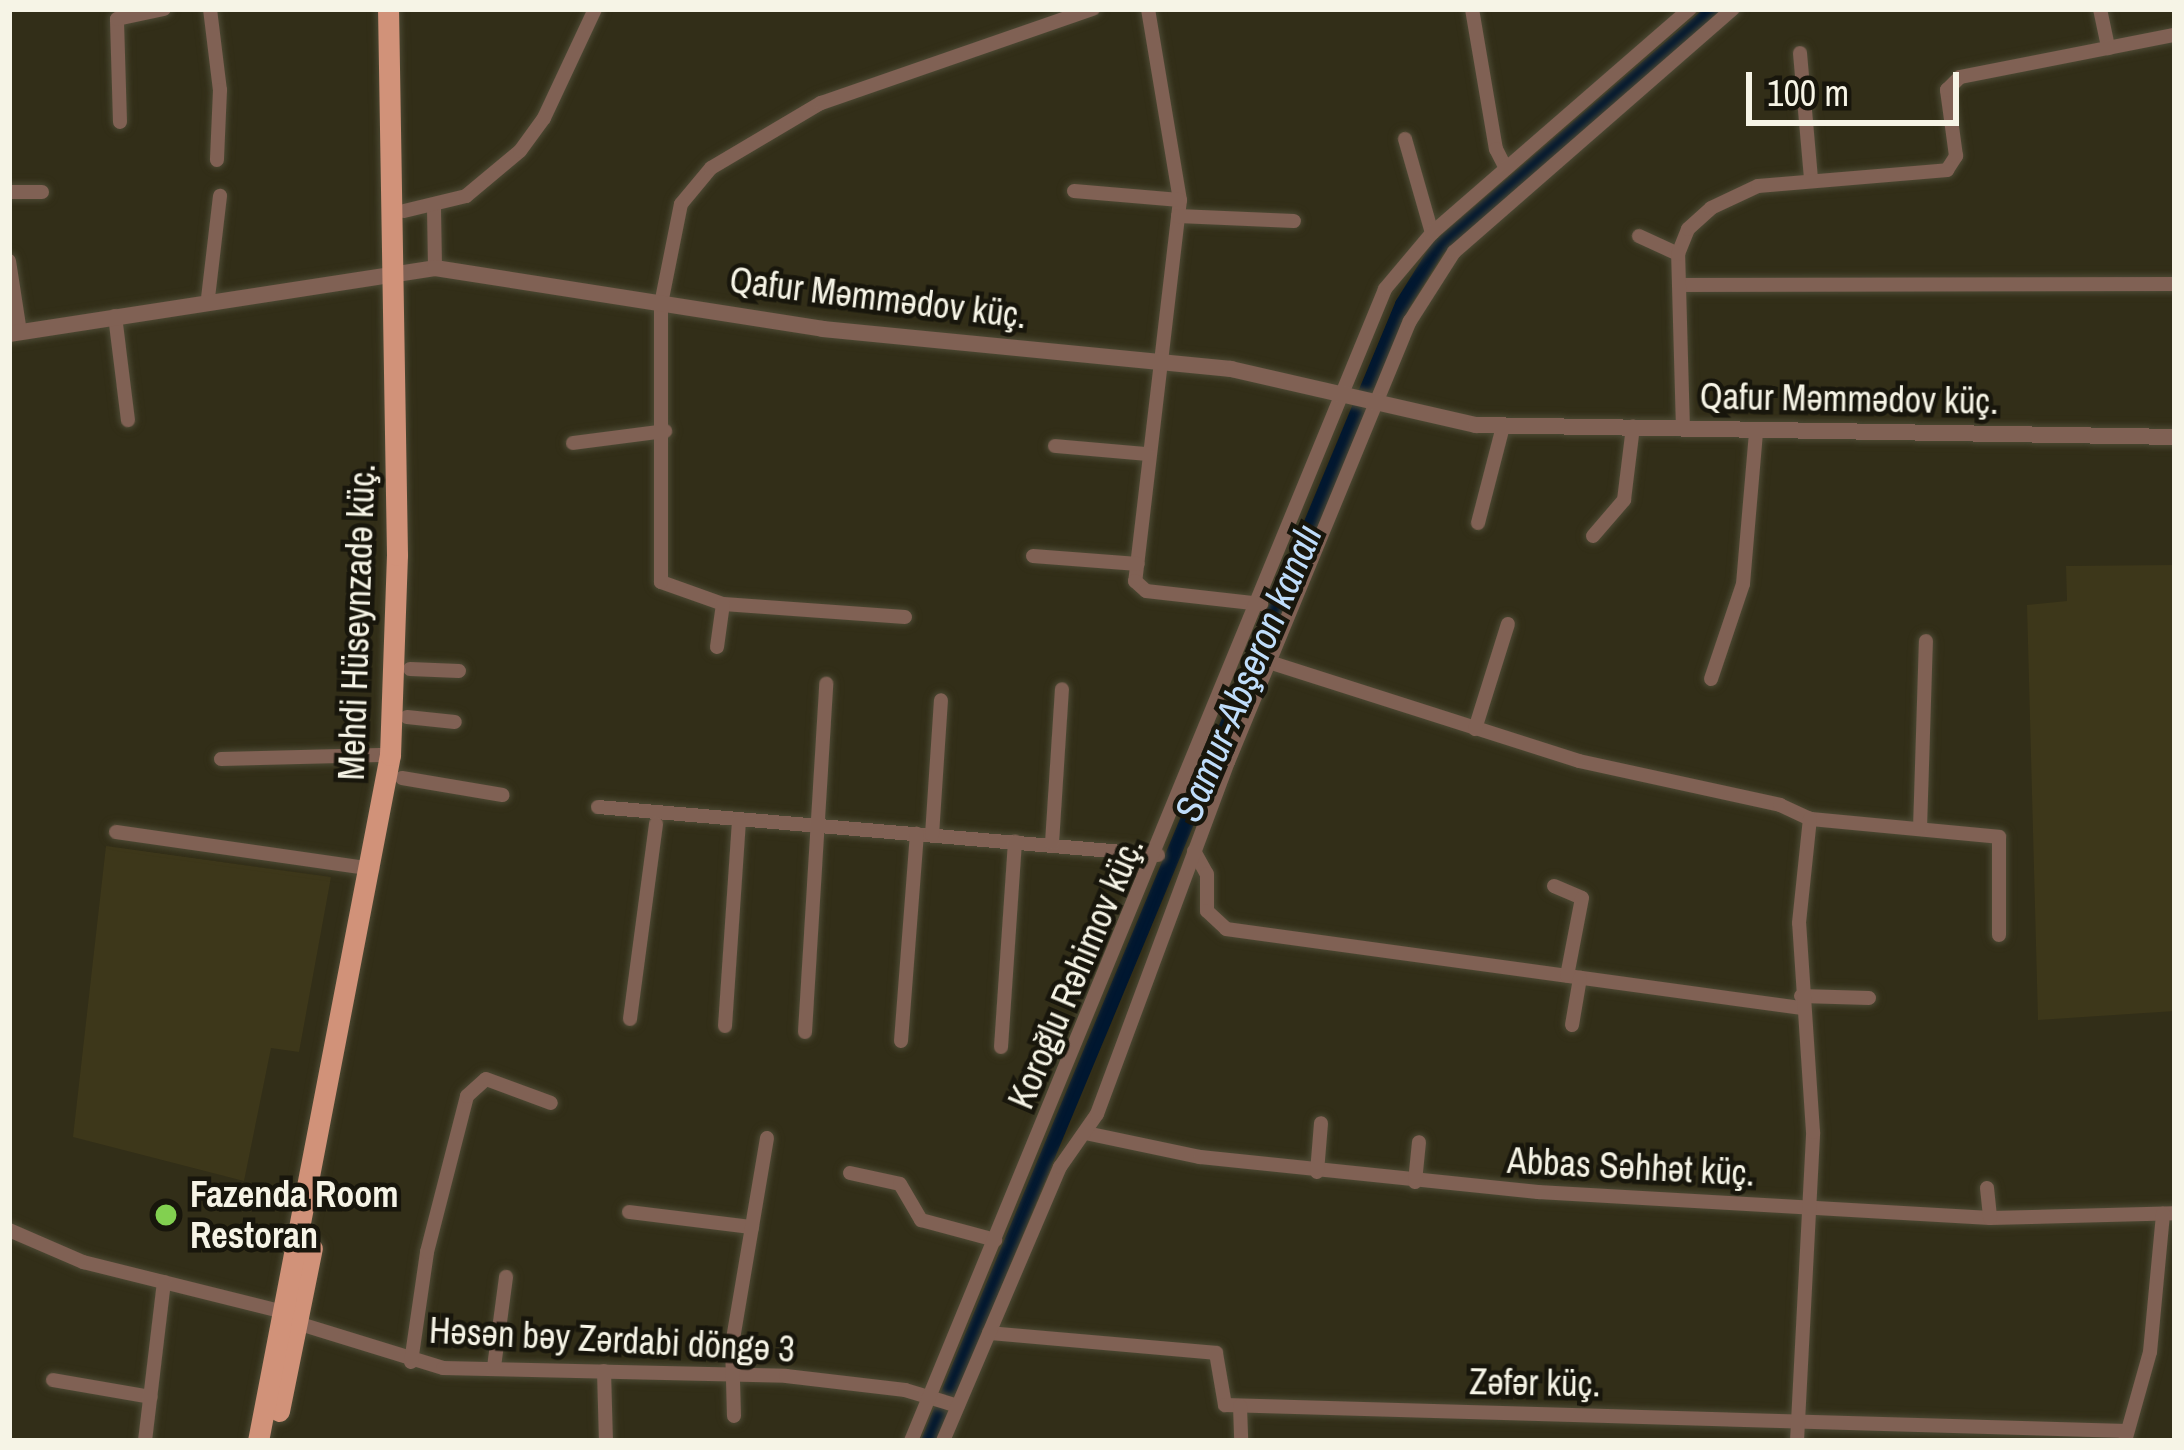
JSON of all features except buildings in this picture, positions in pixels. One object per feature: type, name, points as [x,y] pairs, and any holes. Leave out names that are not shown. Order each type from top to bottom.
[{"type":"main road","name":"Mehdi Hüseynzadə küç.","points":[[258,1441],[290,1318],[402,778],[410,669],[388,9]]},
{"type":"main road","name":"Mehdi Hüseynzadə küç.","points":[[272,1441],[391,755],[398,555],[399,269],[404,211],[401,9]]},
{"type":"street","points":[[121,122],[117,19],[164,9]]},
{"type":"street","points":[[210,9],[220,90],[217,160]]},
{"type":"street","points":[[404,211],[434,209],[466,196],[520,151],[595,9]]},
{"type":"street","points":[[1148,9],[1179,208],[1136,581],[1146,591],[1261,604]]},
{"type":"street","points":[[1472,9],[1496,149],[1506,169]]},
{"type":"street","name":"Koroğlu Rəhimov küç.","points":[[911,1441],[1158,855],[1385,290],[1432,232],[1690,9]]},
{"type":"street","name":"Koroğlu Rəhimov küç.","points":[[943,1441],[1060,1167],[1086,1133],[1194,851],[1381,403],[1410,321],[1454,252],[1733,9]]},
{"type":"street","points":[[2101,9],[2108,47]]},
{"type":"street","points":[[905,617],[723,604],[661,582],[661,304],[681,204],[711,168],[846,92],[1086,10]]},
{"type":"street","points":[[1683,429],[1678,254],[1688,229],[1731,195],[1810,178],[1947,170],[1956,156],[1951,82],[2175,35]]},
{"type":"street","points":[[1800,53],[1810,178]]},
{"type":"street","points":[[1405,139],[1432,232]]},
{"type":"street","points":[[1074,190],[1294,221]]},
{"type":"street","points":[[9,192],[42,192]]},
{"type":"street","points":[[208,298],[220,196]]},
{"type":"street","points":[[434,209],[435,268]]},
{"type":"street","points":[[1639,236],[1678,254]]},
{"type":"street","points":[[9,261],[14,333]]},
{"type":"street","name":"Qafur Məmmədov küç.","points":[[14,333],[208,298],[399,269],[435,268],[823,329],[1158,361],[1344,392],[1433,419],[1503,426],[2175,437]]},
{"type":"street","points":[[1679,285],[2175,284]]},
{"type":"street","points":[[115,316],[128,420]]},
{"type":"street","points":[[1478,523],[1503,426]]},
{"type":"street","points":[[1593,536],[1624,500],[1633,428]]},
{"type":"street","points":[[573,443],[664,431]]},
{"type":"street","points":[[1711,679],[1743,584],[1756,432]]},
{"type":"street","points":[[1055,446],[1148,454]]},
{"type":"street","points":[[1033,556],[1138,564]]},
{"type":"street","points":[[717,647],[723,604]]},
{"type":"street","points":[[1475,729],[1508,624]]},
{"type":"street","points":[[1920,829],[1926,640]]},
{"type":"street","points":[[1272,663],[1633,776],[1780,805],[1810,819],[1999,837],[1999,935]]},
{"type":"street","points":[[410,669],[459,670]]},
{"type":"street","points":[[805,1032],[826,684]]},
{"type":"street","points":[[1052,843],[1062,689]]},
{"type":"street","points":[[901,1041],[941,700]]},
{"type":"street","points":[[407,717],[455,722]]},
{"type":"street","points":[[221,759],[391,755]]},
{"type":"street","points":[[402,778],[503,795]]},
{"type":"street","points":[[598,807],[1158,855]]},
{"type":"street","points":[[1797,1441],[1813,1132],[1799,923],[1810,819]]},
{"type":"street","points":[[725,1027],[739,820]]},
{"type":"street","points":[[630,1019],[656,824]]},
{"type":"street","points":[[116,832],[372,869]]},
{"type":"street","points":[[1000,1048],[1015,841]]},
{"type":"street","points":[[1194,851],[1207,874],[1208,911],[1226,929],[1574,977],[1801,1002],[1869,998]]},
{"type":"street","points":[[1554,886],[1582,898],[1572,1025]]},
{"type":"street","points":[[411,1361],[427,1252],[467,1096],[485,1079],[551,1103]]},
{"type":"street","points":[[1317,1172],[1322,1123]]},
{"type":"street","name":"Abbas Səhhət küç.","points":[[1086,1133],[1317,1172],[1415,1182],[1990,1218],[2169,1213]]},
{"type":"street","points":[[734,1416],[732,1376],[767,1138]]},
{"type":"street","points":[[1415,1182],[1420,1142]]},
{"type":"street","points":[[850,1173],[900,1184],[921,1220],[995,1240]]},
{"type":"street","points":[[1987,1188],[1990,1218]]},
{"type":"street","points":[[629,1212],[752,1227]]},
{"type":"street","points":[[2126,1436],[2150,1352],[2169,1213]]},
{"type":"street","name":"Həsən bəy Zərdabi döngə 3","points":[[9,1230],[83,1262],[290,1318],[411,1361],[732,1376],[930,1396],[958,1406]]},
{"type":"street","points":[[494,1367],[506,1277]]},
{"type":"street","points":[[145,1441],[164,1282]]},
{"type":"street","points":[[989,1334],[1216,1353],[1218,1396],[1240,1406],[1241,1441]]},
{"type":"street","points":[[604,1371],[606,1441]]},
{"type":"street","points":[[53,1380],[151,1396]]},
{"type":"street","name":"Zəfər küç.","points":[[1240,1406],[1800,1418],[2126,1436]]},
{"type":"shaded area","points":[[2175,565],[2175,1011],[2038,1020],[2027,605],[2067,601],[2066,566]]},
{"type":"shaded area","points":[[106,846],[331,877],[299,1052],[271,1048],[244,1181],[73,1137]]},
{"type":"waterway","name":"Samur-Abşeron kanalı","points":[[928,1441],[1402,304],[1437,248],[1714,9]]},
{"type":"place","name":"Fazenda Room Restoran","points":[[166,1215]]}]
